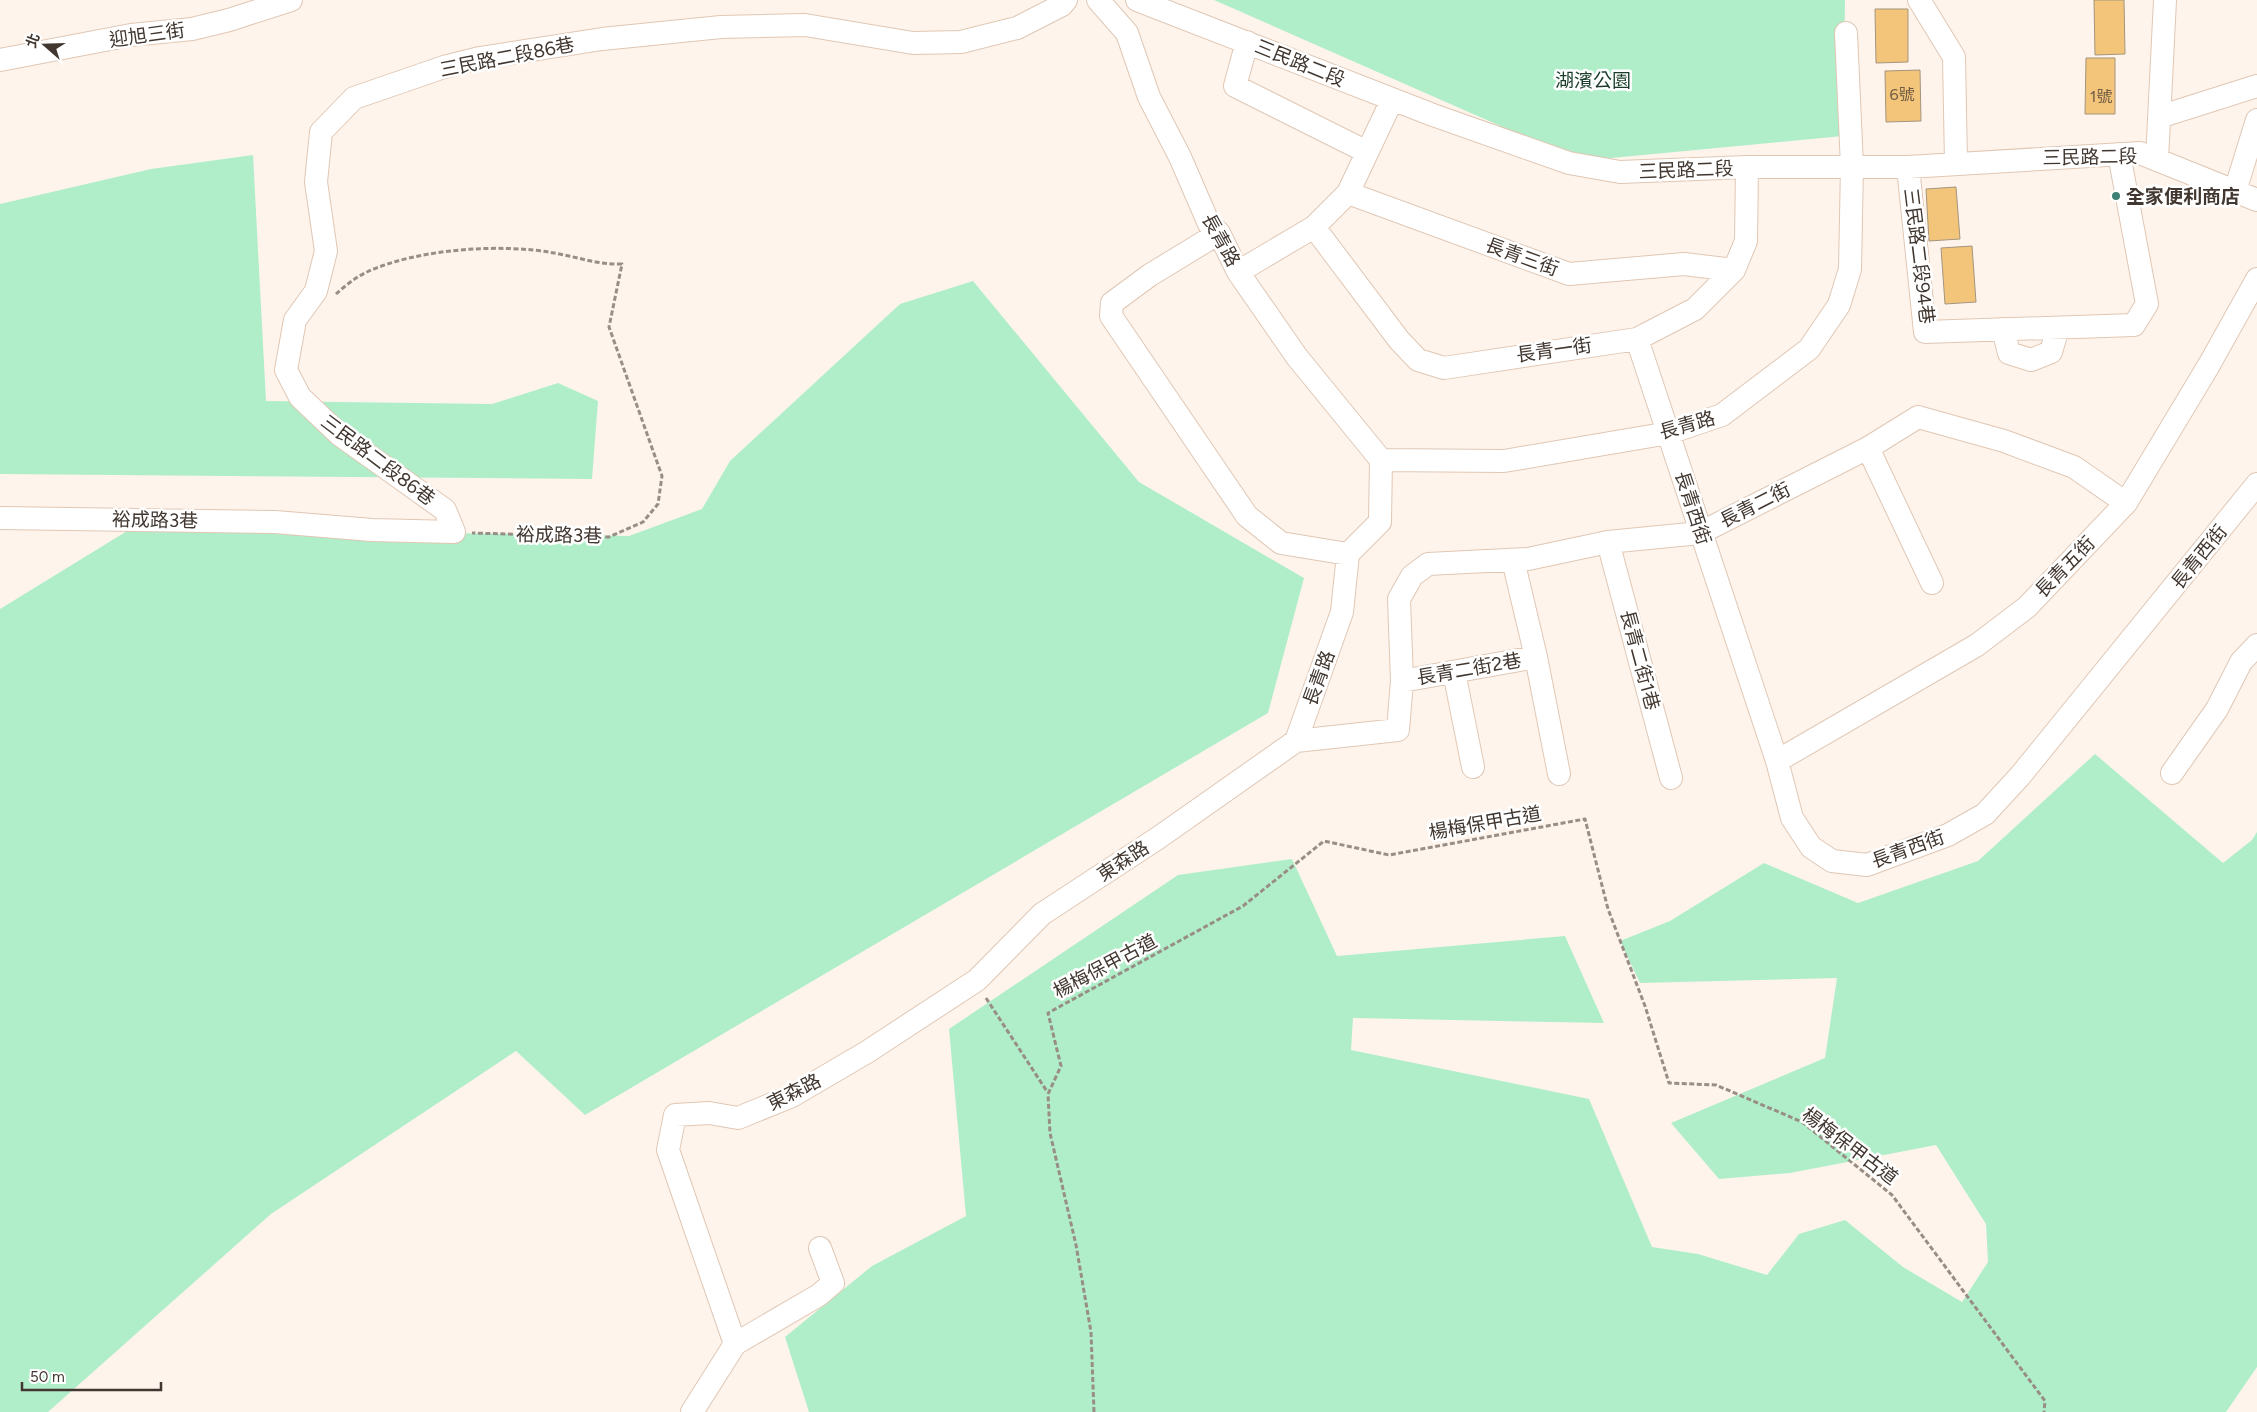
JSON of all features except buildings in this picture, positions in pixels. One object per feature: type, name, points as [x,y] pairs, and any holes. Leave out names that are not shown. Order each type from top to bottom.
[{"type":"street","name":"迎旭三街","points":[[0,60],[131,35],[192,29],[229,20],[291,0]]},
{"type":"street","name":"三民路二段86巷","points":[[454,532],[444,510],[340,436],[300,398],[286,370],[295,320],[316,291],[326,252],[316,182],[321,132],[354,98],[444,67],[480,58],[593,40],[722,27],[805,26],[913,43],[961,42],[1017,28],[1062,5],[1066,0]]},
{"type":"street","name":"長青路","points":[[1098,0],[1127,33],[1149,97],[1180,157],[1209,224],[1219,233],[1238,272],[1297,357],[1381,460],[1504,461],[1669,433],[1722,415],[1809,349],[1839,305],[1850,268],[1852,166],[1846,33]]},
{"type":"street","name":"三民路二段","points":[[1137,0],[1392,100],[1578,164],[1620,172],[1852,166],[1908,167],[2140,154],[2257,200]]},
{"type":"street","points":[[1918,0],[1954,57],[1956,163]]},
{"type":"street","points":[[2157,160],[2164,0]]},
{"type":"street","points":[[1248,42],[1235,86],[1367,152]]},
{"type":"street","points":[[2159,117],[2257,86]]},
{"type":"street","points":[[1238,272],[1314,227],[1348,193],[1392,100]]},
{"type":"street","points":[[2235,191],[2257,120]]},
{"type":"street","name":"三民路二段94巷","points":[[1908,167],[1925,332],[2134,325],[2147,304],[2119,154]]},
{"type":"street","name":"長青一街","points":[[1314,227],[1399,340],[1418,360],[1444,368],[1637,339],[1695,309],[1734,270],[1746,241],[1747,168]]},
{"type":"street","name":"長青三街","points":[[1348,193],[1569,274],[1684,264],[1734,270]]},
{"type":"street","points":[[1219,233],[1150,275],[1112,303],[1112,316],[1246,516],[1281,543],[1348,554],[1380,522],[1381,460]]},
{"type":"street","name":"長青五街","points":[[1777,761],[1977,645],[2027,607],[2126,503],[2209,365],[2257,279]]},
{"type":"street","points":[[2003,329],[2009,353],[2031,360],[2051,352],[2058,328]]},
{"type":"street","name":"長青西街","points":[[1637,339],[1777,761],[1792,818],[1811,848],[1832,861],[1866,865],[1948,835],[1985,814],[2020,776],[2257,484]]},
{"type":"street","name":"長青二街","points":[[1402,681],[1399,599],[1412,576],[1428,564],[1528,560],[1608,542],[1700,533],[1868,448],[1918,416],[2004,441],[2074,467],[2126,503]]},
{"type":"street","points":[[1868,448],[1932,583]]},
{"type":"street","name":"裕成路3巷","points":[[0,518],[275,522],[372,530],[454,532]]},
{"type":"street","name":"長青二街1巷","points":[[1608,542],[1671,778]]},
{"type":"street","name":"長青路","points":[[1296,741],[1342,612],[1348,554]]},
{"type":"street","name":"長青二街2巷","points":[[1512,560],[1536,657],[1559,774]]},
{"type":"street","points":[[2172,772],[2217,709],[2241,662],[2257,645]]},
{"type":"street","name":"長青二街2巷","points":[[1402,681],[1536,657]]},
{"type":"street","points":[[1454,672],[1473,767]]},
{"type":"street","points":[[1296,741],[1398,730],[1402,681]]},
{"type":"street","name":"東森路","points":[[735,1344],[668,1150],[675,1115],[709,1113],[738,1118],[792,1096],[867,1052],[977,980],[1042,914],[1158,838],[1296,741]]},
{"type":"street","points":[[692,1412],[735,1344],[819,1295],[833,1283],[832,1274],[820,1248]]},
{"type":"path","name":"裕成路3巷","points":[[316,291],[334,296],[367,272],[428,254],[486,248],[553,253],[603,265],[622,264],[609,326],[662,476],[658,504],[643,522],[610,537],[454,532]]},
{"type":"path","name":"楊梅保甲古道","points":[[1094,1412],[1091,1332],[1076,1245],[1050,1133],[1048,1094],[1061,1066],[1048,1013],[1242,906],[1324,841],[1389,855],[1585,819],[1608,909],[1645,1006],[1669,1083],[1716,1085],[1802,1122],[1892,1195],[2045,1401],[2044,1412]]},
{"type":"path","points":[[977,980],[987,999],[1048,1094]]},
{"type":"green space","name":"湖濱公園","points":[[1214,0],[1845,0],[1843,136],[1580,161]]},
{"type":"green space","points":[[253,155],[266,401],[492,404],[558,383],[598,401],[592,479],[0,474],[0,204],[151,169]]},
{"type":"green space","points":[[973,281],[1139,482],[1304,578],[1268,713],[585,1115],[516,1051],[271,1214],[48,1412],[0,1412],[0,609],[132,528],[629,536],[702,509],[730,461],[900,304]]},
{"type":"green space","points":[[2095,754],[2223,863],[2252,840],[2257,832],[2257,1367],[2226,1412],[809,1412],[785,1337],[872,1266],[966,1216],[949,1029],[1178,875],[1292,859],[1337,956],[1565,936],[1604,1023],[1353,1018],[1351,1050],[1589,1099],[1652,1247],[1698,1254],[1767,1275],[1799,1234],[1845,1220],[1903,1267],[1962,1302],[1988,1262],[1986,1224],[1936,1145],[1790,1173],[1719,1179],[1671,1123],[1825,1058],[1837,978],[1640,983],[1620,941],[1670,921],[1764,863],[1858,903],[1978,861]]},
{"type":"place","name":"全家便利商店","points":[[2116,196]]}]
